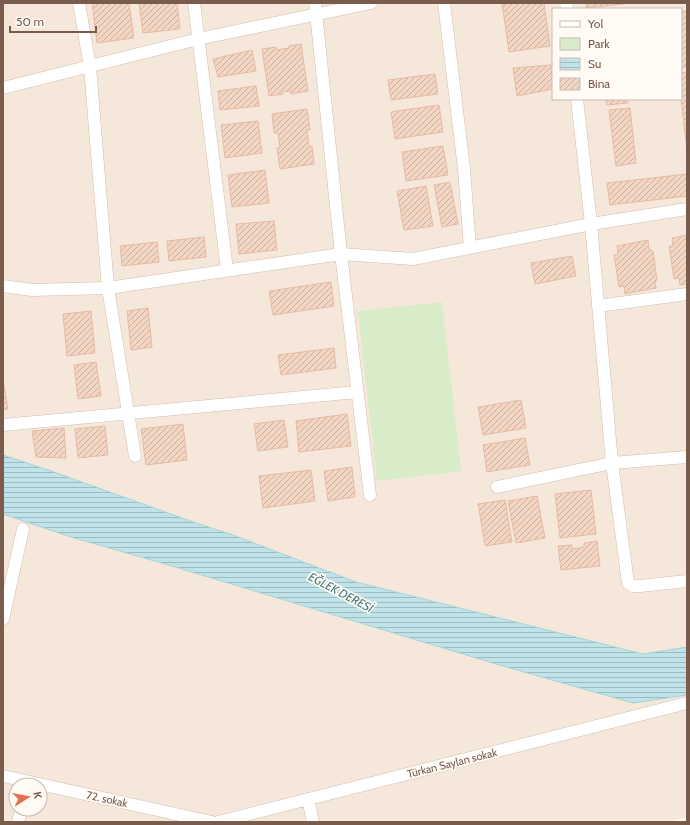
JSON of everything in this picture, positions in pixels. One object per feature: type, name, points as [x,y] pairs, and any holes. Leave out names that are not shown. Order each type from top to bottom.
[{"type":"street","points":[[79,3],[90,67],[108,288],[134,456]]},
{"type":"street","points":[[194,3],[228,270]]},
{"type":"street","points":[[3,88],[316,9],[371,3]]},
{"type":"street","points":[[444,3],[464,169],[470,248]]},
{"type":"street","points":[[316,9],[341,254],[370,495]]},
{"type":"street","points":[[577,100],[591,224],[612,463],[628,583],[633,586],[640,586],[687,581]]},
{"type":"street","points":[[3,286],[32,290],[108,288],[341,254],[412,259],[591,224],[687,209]]},
{"type":"street","points":[[598,306],[687,294]]},
{"type":"street","points":[[3,425],[357,392]]},
{"type":"street","points":[[497,487],[612,463],[687,457]]},
{"type":"street","points":[[3,619],[23,528]]},
{"type":"street","name":"Türkan Saylan sokak","points":[[218,822],[687,703]]},
{"type":"street","name":"72. sokak","points":[[48,788],[212,822]]},
{"type":"street","points":[[308,799],[313,822]]},
{"type":"shaded area","points":[[3,3],[687,3],[687,817],[665,822],[3,822]]},
{"type":"green space","points":[[442,302],[461,471],[377,481],[358,311]]},
{"type":"water","name":"EĞLEK DERESİ","points":[[3,455],[233,535],[356,582],[643,654],[687,647],[687,695],[633,703],[496,664],[71,537],[3,514]]},
{"type":"building","points":[[92,3],[129,3],[134,38],[97,43]]},
{"type":"building","points":[[139,3],[177,3],[180,29],[143,33]]},
{"type":"building","points":[[502,3],[544,3],[550,46],[509,52]]},
{"type":"building","points":[[586,3],[632,3],[586,8]]},
{"type":"building","points":[[682,11],[687,11],[687,67],[682,67]]},
{"type":"building","points":[[301,44],[308,91],[291,94],[291,91],[283,92],[283,94],[269,96],[262,49],[276,47],[276,50]]},
{"type":"building","points":[[252,50],[256,71],[218,77],[213,59]]},
{"type":"building","points":[[551,65],[552,89],[517,96],[513,68]]},
{"type":"building","points":[[687,72],[687,150],[681,100],[682,73]]},
{"type":"building","points":[[435,74],[438,94],[391,100],[388,80]]},
{"type":"building","points":[[256,86],[259,106],[220,110],[218,91]]},
{"type":"building","points":[[606,100],[628,100],[628,103],[607,105]]},
{"type":"building","points":[[439,105],[443,132],[395,139],[391,112]]},
{"type":"building","points":[[630,108],[636,163],[616,166],[609,110]]},
{"type":"building","points":[[307,109],[310,130],[307,130],[309,146],[312,146],[314,164],[280,169],[277,148],[280,148],[278,133],[274,133],[272,114]]},
{"type":"building","points":[[258,121],[262,153],[225,158],[221,125]]},
{"type":"building","points":[[443,146],[448,175],[406,181],[402,152]]},
{"type":"building","points":[[265,170],[269,203],[232,207],[228,175]]},
{"type":"building","points":[[687,174],[687,196],[610,205],[607,183]]},
{"type":"building","points":[[450,182],[458,224],[442,227],[434,185]]},
{"type":"building","points":[[426,186],[433,226],[404,230],[397,191]]},
{"type":"building","points":[[274,221],[277,250],[239,254],[236,224]]},
{"type":"building","points":[[687,235],[687,284],[680,285],[679,278],[674,279],[669,246],[673,246],[672,238]]},
{"type":"building","points":[[204,237],[206,257],[169,261],[167,241]]},
{"type":"building","points":[[648,240],[649,249],[653,251],[657,280],[655,282],[656,288],[625,294],[624,286],[619,287],[614,255],[618,254],[617,246]]},
{"type":"building","points":[[157,242],[159,262],[122,266],[120,246]]},
{"type":"building","points":[[572,256],[576,276],[535,284],[531,263]]},
{"type":"building","points":[[331,282],[334,306],[273,315],[269,291]]},
{"type":"building","points":[[148,308],[152,347],[131,350],[127,311]]},
{"type":"building","points":[[91,311],[95,353],[67,356],[63,314]]},
{"type":"building","points":[[334,348],[336,368],[281,375],[278,355]]},
{"type":"building","points":[[96,362],[101,396],[78,399],[74,365]]},
{"type":"building","points":[[3,380],[8,409],[3,410]]},
{"type":"building","points":[[521,400],[526,428],[483,435],[478,407]]},
{"type":"building","points":[[347,414],[351,446],[299,452],[296,421]]},
{"type":"building","points":[[284,420],[288,447],[258,451],[254,424]]},
{"type":"building","points":[[183,424],[187,460],[146,465],[141,429]]},
{"type":"building","points":[[105,426],[108,455],[78,458],[75,429]]},
{"type":"building","points":[[64,428],[66,458],[36,457],[32,431]]},
{"type":"building","points":[[525,438],[530,465],[487,472],[483,445]]},
{"type":"building","points":[[352,467],[355,497],[328,501],[324,471]]},
{"type":"building","points":[[311,470],[315,501],[263,508],[259,476]]},
{"type":"building","points":[[591,490],[596,534],[560,538],[555,494]]},
{"type":"building","points":[[537,496],[545,538],[516,543],[508,501]]},
{"type":"building","points":[[505,500],[512,542],[485,546],[478,504]]},
{"type":"building","points":[[597,541],[600,566],[561,570],[558,546],[572,545],[572,549],[584,547],[584,543]]}]
